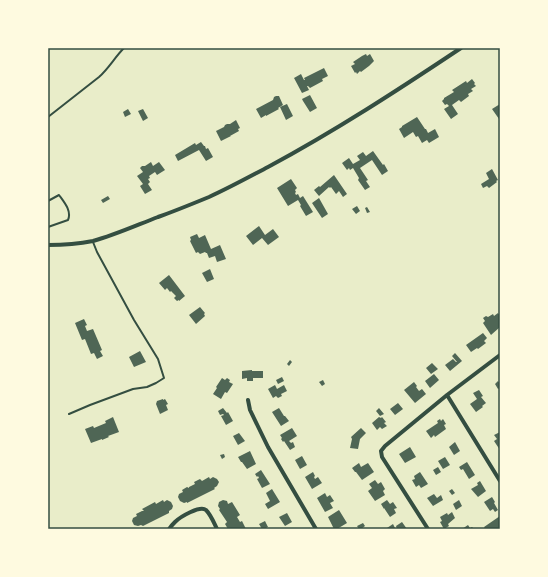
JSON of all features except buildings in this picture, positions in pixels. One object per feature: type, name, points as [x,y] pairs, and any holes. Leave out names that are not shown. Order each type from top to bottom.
[{"type":"street","points":[[48,245],[93,241],[211,196],[299,150],[347,122],[405,86],[461,48]]},
{"type":"street","points":[[428,529],[382,457],[381,451],[385,446],[447,395],[500,355]]},
{"type":"street","points":[[447,395],[500,481]]},
{"type":"street","points":[[248,400],[250,410],[268,447],[316,529]]},
{"type":"street","points":[[169,529],[178,519],[197,509],[203,508],[207,511],[217,529]]},
{"type":"lane","points":[[48,117],[99,77],[124,48]]},
{"type":"lane","points":[[48,201],[60,195],[70,216],[68,220],[48,226]]},
{"type":"lane","points":[[69,414],[128,391],[156,383],[164,378],[158,359],[134,320],[97,252],[93,241]]}]
